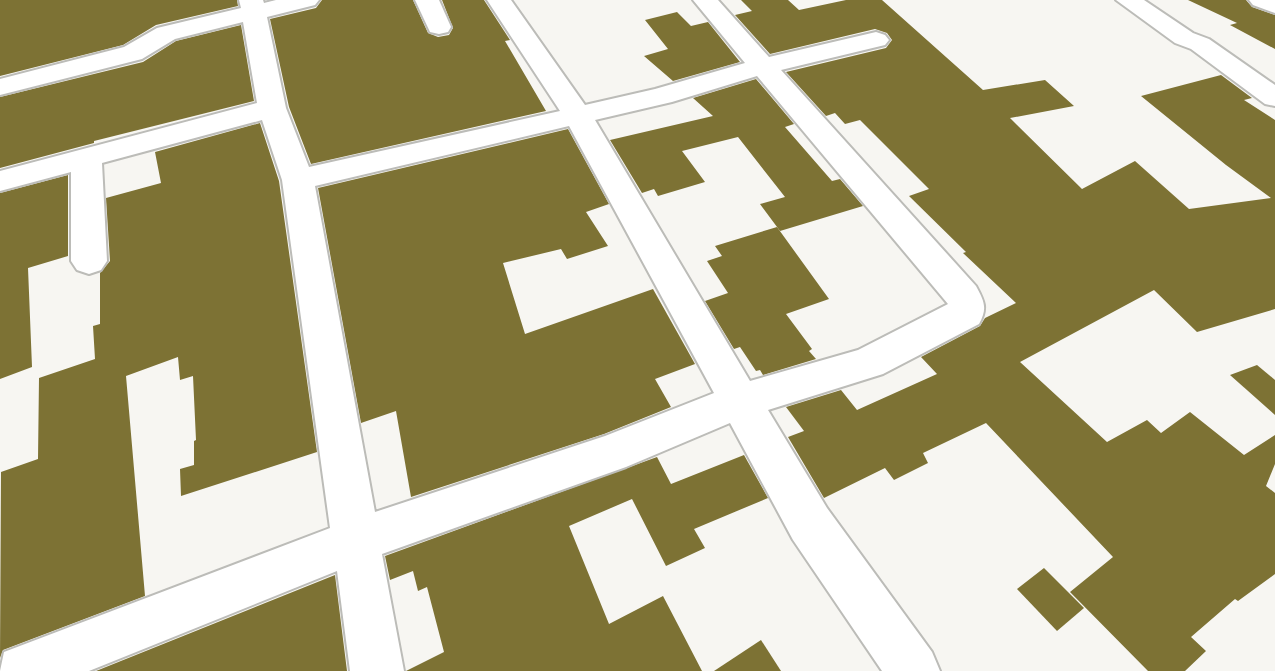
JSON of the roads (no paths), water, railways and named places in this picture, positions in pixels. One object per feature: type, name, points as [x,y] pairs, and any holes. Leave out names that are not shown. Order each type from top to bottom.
[{"type":"street","points":[[0,88],[134,53],[166,33],[252,6],[307,0]]},
{"type":"street","points":[[427,0],[439,27]]},
{"type":"street","points":[[499,0],[578,116],[810,524],[913,671]]},
{"type":"street","points":[[23,671],[355,541],[611,453],[740,401],[869,363],[966,314],[963,296],[705,0]]},
{"type":"street","points":[[1128,0],[1184,38],[1200,44],[1275,98]]},
{"type":"street","points":[[1261,0],[1275,6]]},
{"type":"street","points":[[252,6],[272,108],[298,180],[377,671]]},
{"type":"street","points":[[298,180],[578,116],[712,83],[763,66],[876,40]]},
{"type":"street","points":[[0,181],[272,108]]},
{"type":"street","points":[[86,157],[89,261]]}]
